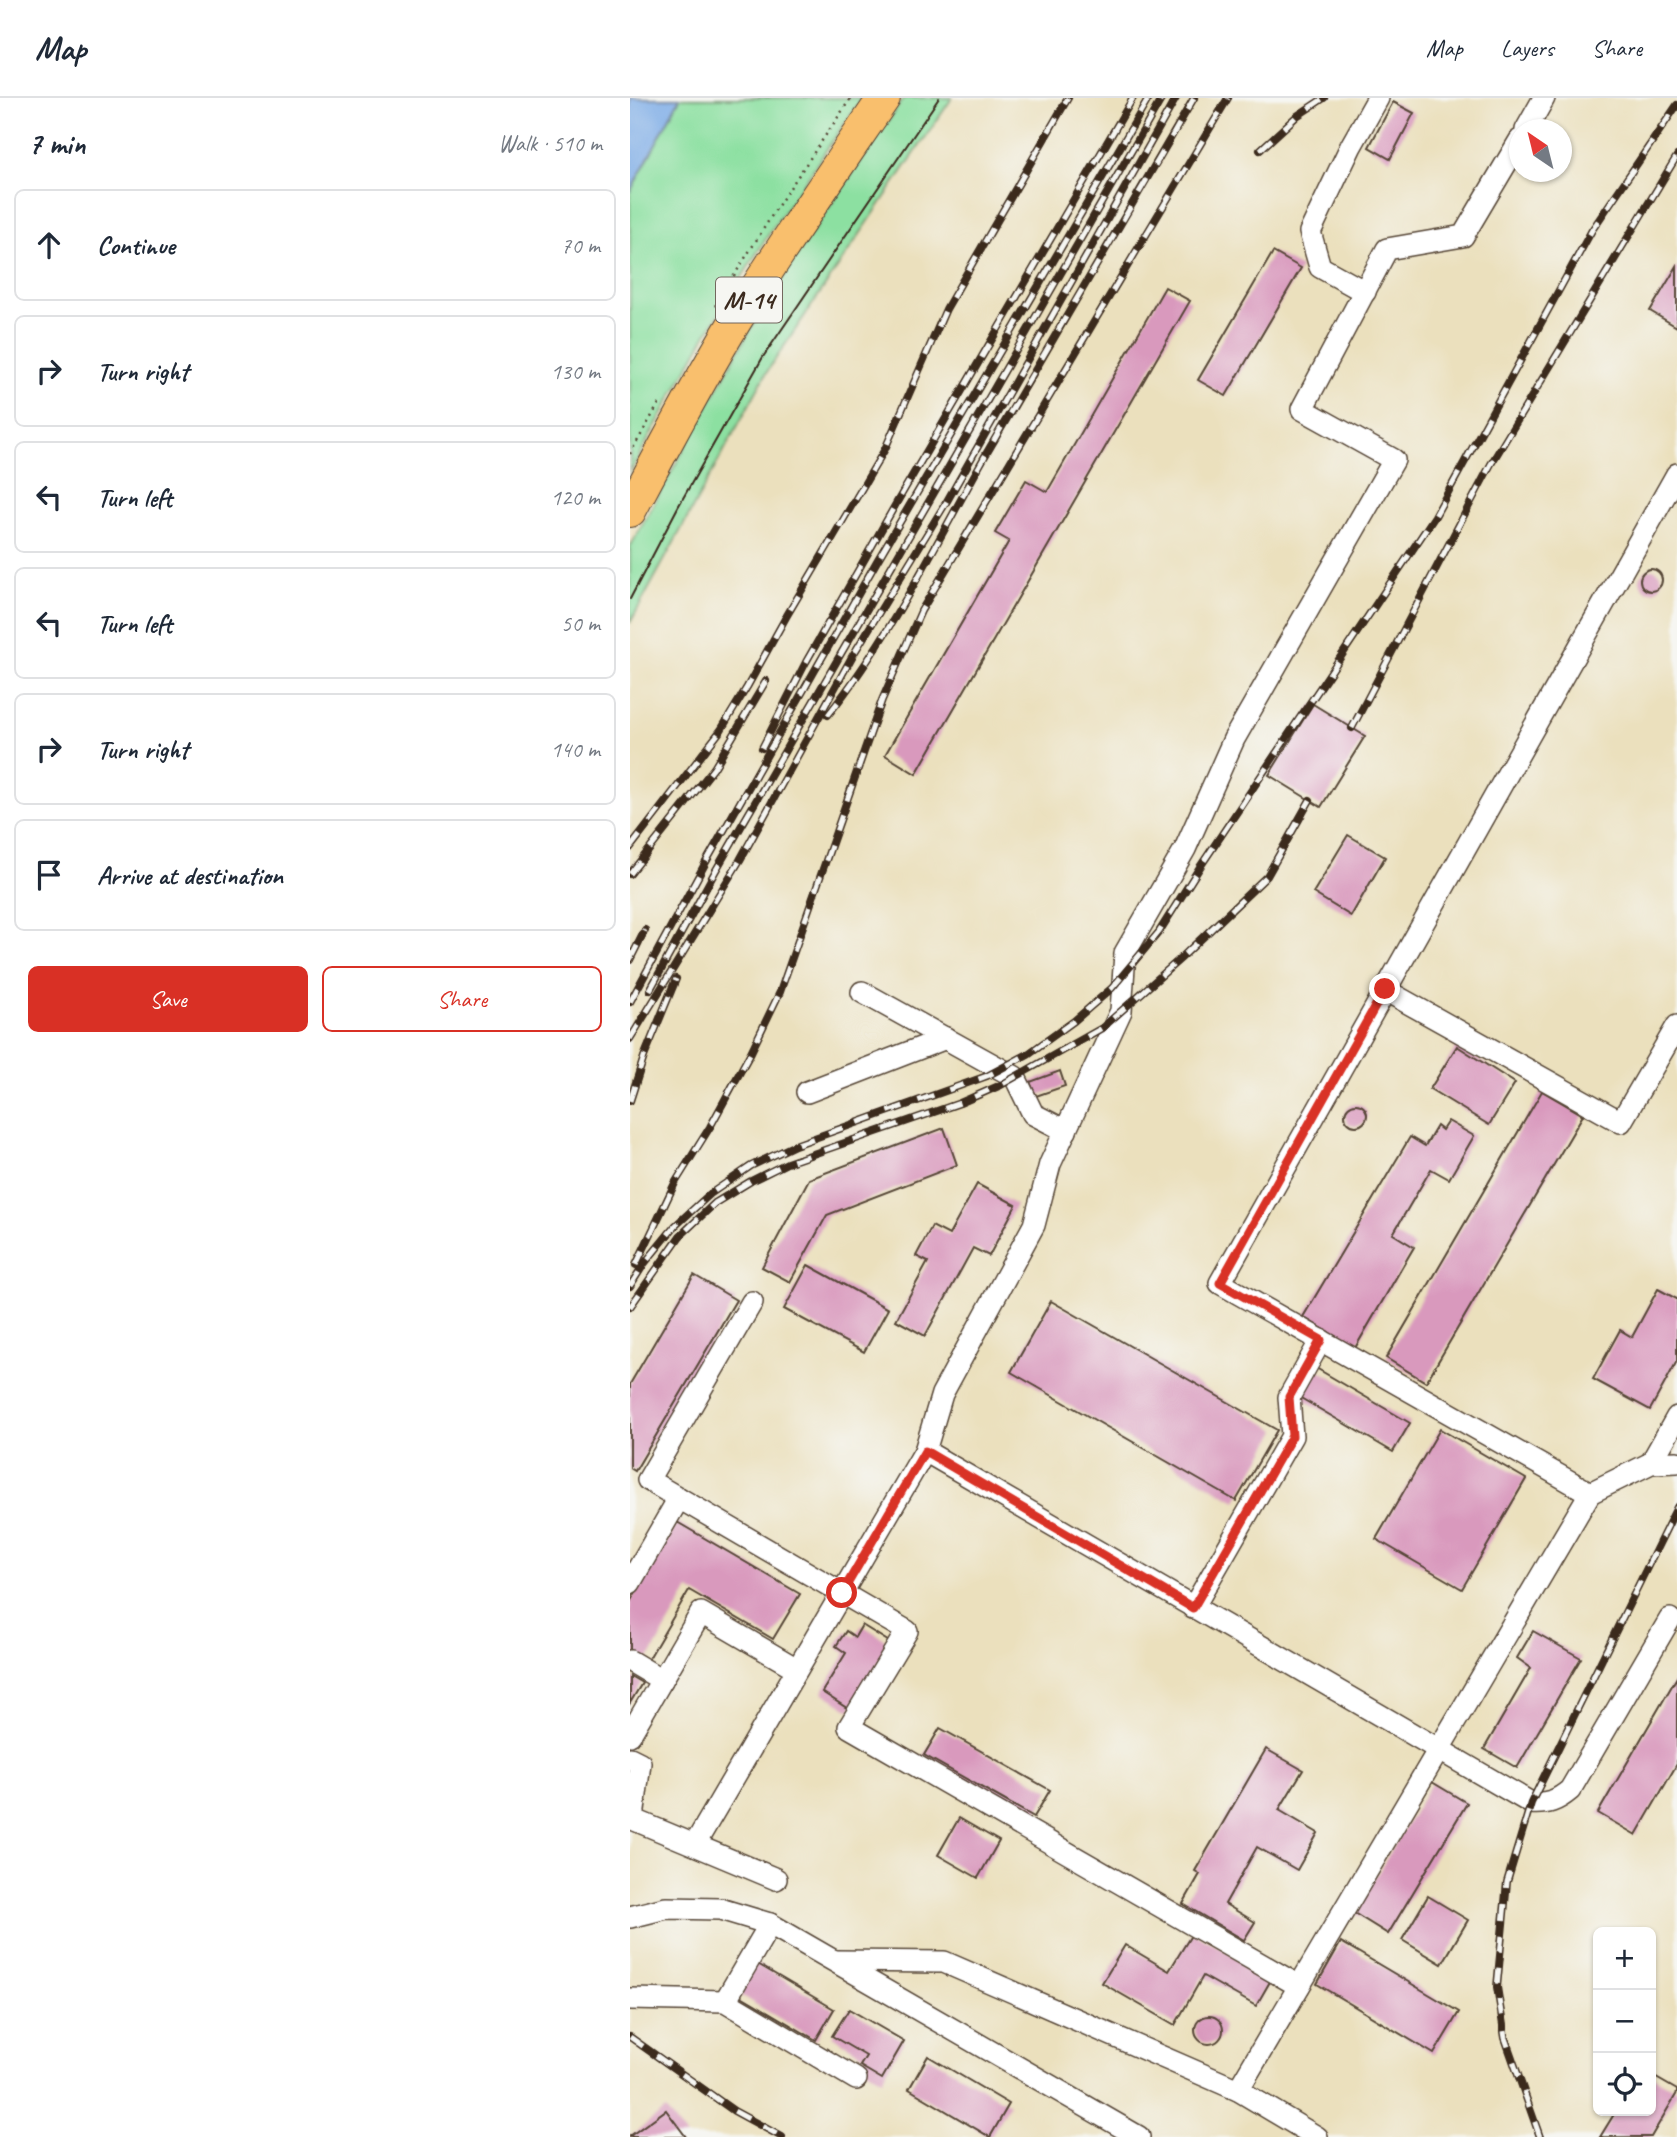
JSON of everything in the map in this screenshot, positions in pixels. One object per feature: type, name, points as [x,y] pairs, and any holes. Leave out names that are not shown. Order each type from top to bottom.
[{"type":"highway","name":"М-14","points":[[630,511],[735,322],[774,259],[884,98]]},
{"type":"lane","points":[[1365,292],[1320,267],[1310,232],[1351,146],[1378,98]]},
{"type":"lane","points":[[1532,119],[1544,98]]},
{"type":"lane","points":[[695,1844],[925,1451],[942,1394],[1034,1225],[1050,1164],[1121,1011],[1125,953],[1185,849],[1234,738],[1394,460],[1302,409],[1387,250],[1464,236],[1509,159]]},
{"type":"lane","points":[[1590,1493],[1220,1283],[1677,474]]},
{"type":"lane","points":[[1385,989],[1621,1122],[1677,1026]]},
{"type":"lane","points":[[862,992],[1015,1077],[1033,1114],[1066,1131]]},
{"type":"lane","points":[[807,1091],[946,1038]]},
{"type":"lane","points":[[752,1302],[648,1480],[907,1631],[849,1727],[1299,1986]]},
{"type":"lane","points":[[1193,1608],[1292,1436],[1289,1397],[1321,1340]]},
{"type":"lane","points":[[1651,1462],[1677,1418]]},
{"type":"lane","points":[[925,1451],[1531,1803],[1545,1804],[1559,1800],[1570,1790],[1670,1619]]},
{"type":"lane","points":[[1238,2090],[1590,1493],[1651,1462],[1677,1462]]},
{"type":"lane","points":[[630,1583],[679,1498]]},
{"type":"lane","points":[[630,1735],[701,1613],[797,1669]]},
{"type":"lane","points":[[630,1661],[662,1679]]},
{"type":"lane","points":[[630,1758],[640,1763],[632,1818],[776,1879]]},
{"type":"lane","points":[[630,1917],[666,1908],[720,1909],[770,1924],[1139,2137]]},
{"type":"lane","points":[[725,2001],[770,1924]]},
{"type":"lane","points":[[834,1961],[944,1962],[1238,2090],[1317,2137]]},
{"type":"lane","points":[[630,1999],[725,2001],[856,2078]]},
{"type":"green space","points":[[680,98],[862,98],[770,232],[707,333],[630,472],[630,192]]},
{"type":"green space","points":[[904,98],[952,98],[768,370],[630,623],[630,547],[746,337],[805,243]]},
{"type":"water","points":[[630,98],[680,98],[630,192]]},
{"type":"building","points":[[1393,102],[1414,113],[1390,159],[1369,147]]},
{"type":"building","points":[[1273,252],[1301,268],[1226,396],[1198,380]]},
{"type":"building","points":[[1677,266],[1677,327],[1650,311]]},
{"type":"building","points":[[1165,287],[1190,301],[916,774],[885,755],[1009,541],[995,533],[1026,480],[1047,492]]},
{"type":"building","points":[[1651,569],[1659,572],[1662,580],[1659,588],[1651,591],[1643,588],[1640,580],[1643,572]]},
{"type":"building","points":[[1313,704],[1365,736],[1321,807],[1269,775]]},
{"type":"building","points":[[1348,835],[1385,857],[1351,916],[1313,893]]},
{"type":"building","points":[[1457,1046],[1515,1083],[1489,1125],[1430,1089]]},
{"type":"building","points":[[1060,1071],[1065,1086],[1036,1096],[1030,1082]]},
{"type":"building","points":[[1542,1091],[1583,1115],[1426,1382],[1386,1358]]},
{"type":"building","points":[[1356,1104],[1364,1107],[1367,1115],[1364,1123],[1356,1126],[1348,1123],[1345,1115],[1348,1107]]},
{"type":"building","points":[[1448,1121],[1474,1136],[1449,1179],[1431,1169],[1393,1234],[1414,1247],[1355,1348],[1303,1317],[1410,1137],[1425,1146],[1437,1126],[1442,1130]]},
{"type":"building","points":[[944,1128],[957,1165],[827,1215],[790,1282],[762,1267],[809,1179]]},
{"type":"building","points":[[977,1184],[1016,1205],[989,1256],[973,1248],[925,1336],[896,1320],[928,1262],[916,1256],[932,1226],[949,1235]]},
{"type":"building","points":[[808,1265],[888,1309],[864,1352],[784,1309]]},
{"type":"building","points":[[694,1275],[736,1300],[635,1471],[630,1468],[630,1384]]},
{"type":"building","points":[[1658,1289],[1677,1299],[1677,1361],[1650,1410],[1593,1379],[1620,1330],[1632,1337]]},
{"type":"building","points":[[1051,1301],[1277,1430],[1236,1501],[1011,1372]]},
{"type":"building","points":[[1316,1368],[1410,1423],[1393,1452],[1299,1397]]},
{"type":"building","points":[[1440,1429],[1526,1479],[1462,1589],[1376,1539]]},
{"type":"building","points":[[677,1522],[800,1594],[773,1639],[689,1590],[648,1660],[630,1650],[630,1602]]},
{"type":"building","points":[[862,1625],[891,1643],[850,1710],[822,1692],[846,1653],[836,1646],[846,1631],[855,1637]]},
{"type":"building","points":[[1533,1631],[1581,1658],[1517,1768],[1484,1749],[1531,1668],[1517,1658]]},
{"type":"building","points":[[630,1676],[642,1683],[630,1703]]},
{"type":"building","points":[[1677,1677],[1677,1764],[1636,1835],[1598,1813]]},
{"type":"building","points":[[940,1728],[1050,1790],[1034,1817],[924,1755]]},
{"type":"building","points":[[1266,1749],[1303,1770],[1279,1810],[1318,1833],[1297,1870],[1257,1847],[1225,1904],[1255,1922],[1244,1940],[1183,1904],[1200,1874],[1195,1871]]},
{"type":"building","points":[[1432,1782],[1467,1803],[1388,1934],[1354,1913]]},
{"type":"building","points":[[959,1818],[999,1841],[978,1878],[938,1855]]},
{"type":"building","points":[[1428,1896],[1468,1920],[1442,1964],[1402,1940]]},
{"type":"building","points":[[1193,1932],[1272,1978],[1256,2006],[1203,1976],[1175,2025],[1102,1983],[1125,1945],[1169,1971]]},
{"type":"building","points":[[1341,1942],[1459,2012],[1434,2054],[1317,1984]]},
{"type":"building","points":[[756,1963],[834,2009],[816,2040],[738,1994]]},
{"type":"building","points":[[849,2009],[904,2041],[882,2079],[860,2066],[866,2056],[832,2036]]},
{"type":"building","points":[[1209,2016],[1219,2020],[1223,2030],[1219,2040],[1209,2044],[1199,2040],[1195,2030],[1199,2020]]},
{"type":"building","points":[[928,2056],[1009,2104],[990,2137],[909,2089]]},
{"type":"building","points":[[1656,2078],[1677,2090],[1651,2137],[1600,2137],[1613,2116],[1656,2116]]},
{"type":"building","points":[[666,2110],[686,2137],[630,2137],[630,2136]]},
{"type":"tram line","points":[[630,599],[678,507],[763,357],[939,98]]},
{"type":"railway","points":[[630,848],[721,730],[747,687],[885,449],[946,309],[1068,98]]},
{"type":"railway","points":[[762,748],[806,662],[897,502],[1133,98]]},
{"type":"railway","points":[[630,1002],[706,862],[877,561],[1149,98]]},
{"type":"railway","points":[[650,990],[716,870],[1162,98]]},
{"type":"railway","points":[[630,1039],[740,860],[853,655],[947,501],[1176,98]]},
{"type":"railway","points":[[828,715],[851,685],[892,621],[1194,98]]},
{"type":"railway","points":[[636,1265],[675,1183],[710,1127],[780,992],[882,700],[921,611],[1228,98]]},
{"type":"railway","points":[[1260,150],[1297,116],[1324,98]]},
{"type":"railway","points":[[630,1286],[675,1226],[710,1194],[751,1166],[795,1145],[987,1076],[1028,1054],[1074,1021],[1112,988],[1159,932],[1435,516],[1592,230],[1677,105]]},
{"type":"railway","points":[[1352,728],[1491,464],[1677,156]]},
{"type":"railway","points":[[630,874],[714,768],[766,681]]},
{"type":"railway","points":[[630,1307],[680,1236],[715,1203],[751,1181],[787,1163],[960,1103],[1001,1085],[1102,1028],[1267,876],[1310,800]]},
{"type":"railway","points":[[630,960],[645,930]]},
{"type":"railway","points":[[630,1101],[644,1057],[676,979]]},
{"type":"railway","points":[[1540,2137],[1505,2038],[1497,1987],[1507,1882],[1531,1803],[1677,1507]]},
{"type":"railway","points":[[630,2037],[734,2111],[782,2137]]},
{"type":"route","points":[[842,1593],[925,1451],[1193,1608],[1292,1436],[1289,1397],[1321,1340],[1220,1283],[1385,989]]}]
